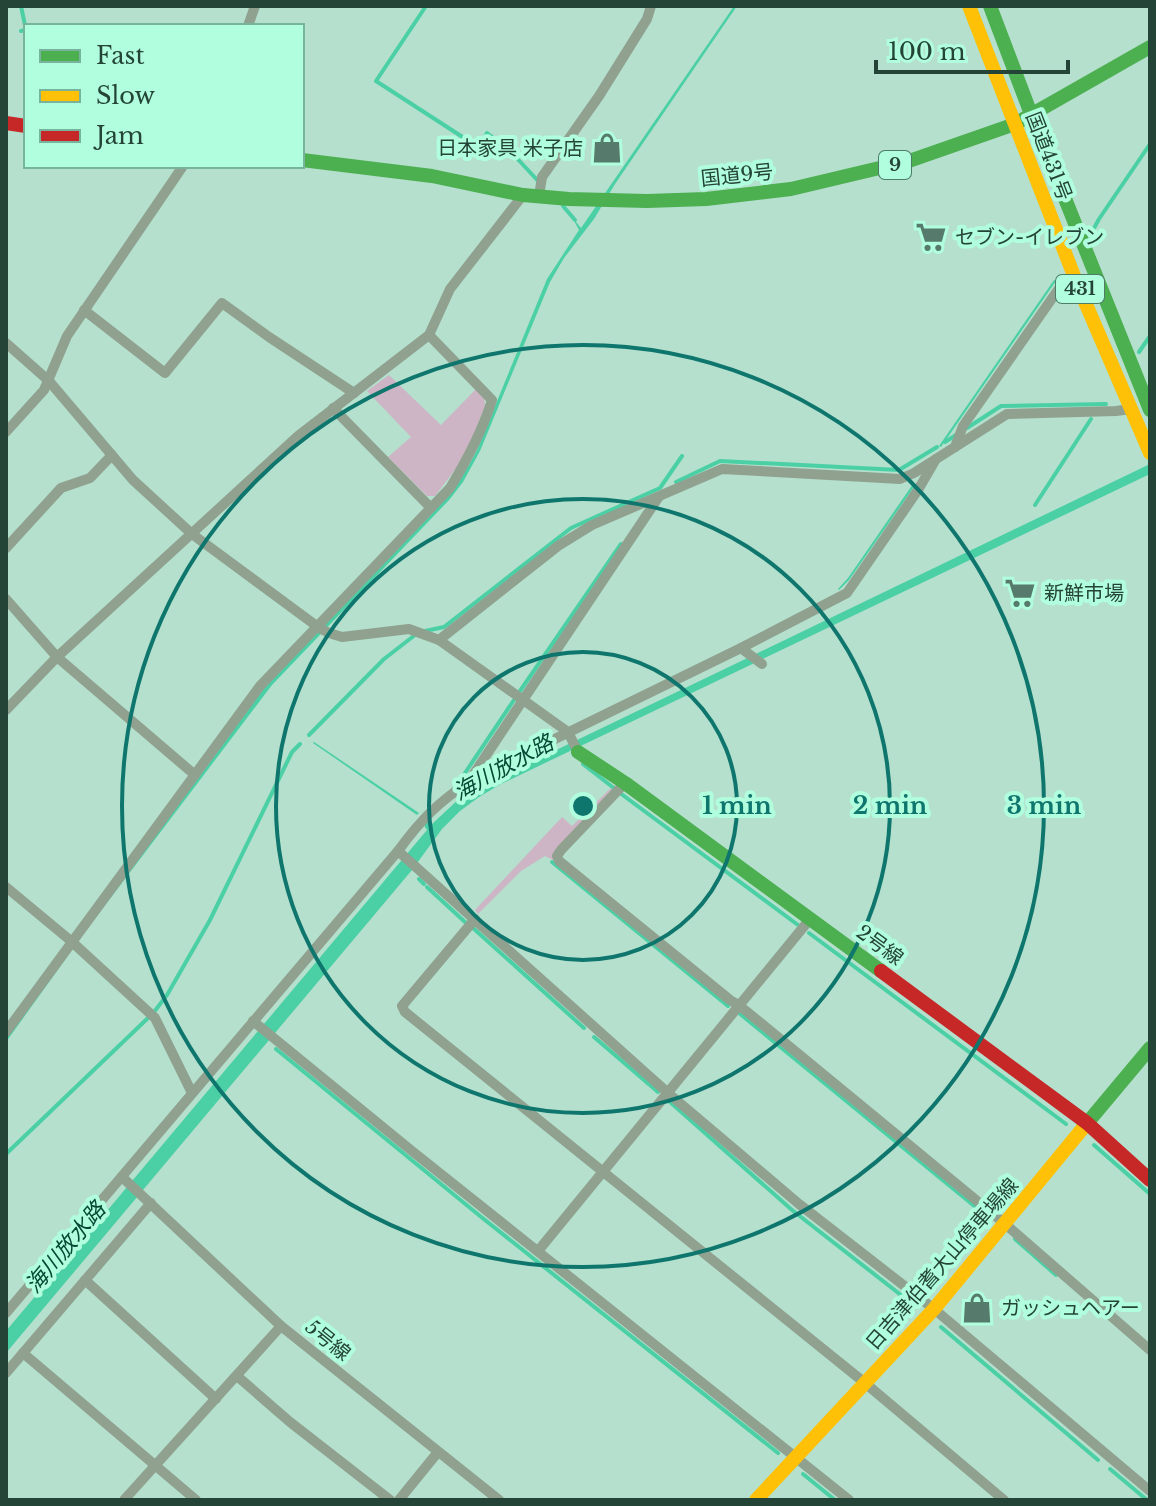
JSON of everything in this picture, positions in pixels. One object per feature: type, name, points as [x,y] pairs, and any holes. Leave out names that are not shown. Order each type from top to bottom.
[{"type":"main road","name":"国道431号","points":[[969,6],[1076,281],[1150,453]]},
{"type":"main road","name":"国道431号","points":[[990,6],[1149,401]]},
{"type":"main road","name":"国道9号","points":[[304,160],[432,176],[539,196],[616,200],[706,199],[791,189],[909,161],[1015,124],[1150,47]]},
{"type":"main road","name":"2号線","points":[[578,752],[625,783],[1087,1123],[1150,1180]]},
{"type":"main road","name":"日吉津伯耆大山停車場線","points":[[756,1500],[934,1309],[1150,1048]]},
{"type":"street","points":[[539,196],[542,177],[599,96],[647,19],[651,6]]},
{"type":"street","points":[[6,432],[44,390],[67,336],[182,168]]},
{"type":"street","points":[[6,710],[57,657],[298,436],[429,335],[450,289],[523,195]]},
{"type":"street","points":[[955,447],[963,426],[1060,287]]},
{"type":"street","points":[[84,310],[165,373],[222,303],[354,393]]},
{"type":"street","points":[[6,1032],[260,686],[450,488],[466,462],[492,400],[429,335]]},
{"type":"street","points":[[6,343],[49,381],[133,480],[192,534],[318,627],[342,637],[409,629],[439,640],[570,735],[578,752]]},
{"type":"street","points":[[333,408],[431,508]]},
{"type":"street","points":[[439,640],[558,546],[592,525],[722,469],[900,479],[1007,414],[1131,409]]},
{"type":"street","points":[[6,548],[61,488],[90,478],[112,455]]},
{"type":"street","points":[[6,1313],[400,853],[418,824],[442,800],[468,783],[742,650],[847,593],[936,459]]},
{"type":"street","points":[[468,783],[659,497]]},
{"type":"street","points":[[6,599],[57,657],[195,775]]},
{"type":"street","points":[[742,650],[762,664]]},
{"type":"street","points":[[625,783],[558,853],[559,861],[1004,1223],[1150,1350]]},
{"type":"street","points":[[400,853],[668,1093],[799,1204],[934,1309],[1150,1491]]},
{"type":"street","points":[[6,887],[155,1018],[192,1093]]},
{"type":"street","points":[[475,919],[402,1006],[405,1012],[865,1383],[1004,1500]]},
{"type":"street","points":[[538,1251],[810,919]]},
{"type":"street","points":[[256,1023],[849,1500]]},
{"type":"street","name":"5号線","points":[[123,1178],[281,1326],[499,1500]]},
{"type":"street","points":[[6,1373],[85,1280],[147,1200]]},
{"type":"street","points":[[85,1280],[216,1399]]},
{"type":"street","points":[[124,1500],[281,1326]]},
{"type":"street","points":[[23,1353],[196,1500]]},
{"type":"street","points":[[237,1376],[390,1500]]},
{"type":"street","points":[[399,1500],[438,1452]]},
{"type":"shaded area","points":[[734,6],[737,6],[550,282],[480,451],[463,482],[272,685],[87,929],[6,1042],[6,1038],[267,682],[469,465],[547,279],[579,230],[572,217],[581,228]]},
{"type":"shaded area","points":[[1054,280],[1056,281],[939,446]]},
{"type":"shaded area","points":[[389,375],[441,425],[476,389],[484,397],[485,406],[470,444],[435,496],[427,496],[388,457],[411,437],[367,391]]},
{"type":"shaded area","points":[[1150,464],[1150,474],[501,784],[460,811],[6,1353],[6,1331],[427,830],[423,824],[427,821],[431,825],[462,796],[461,791],[465,789],[467,793]]},
{"type":"shaded area","points":[[913,484],[916,484],[839,590],[838,589]]},
{"type":"shaded area","points":[[314,742],[419,813],[417,815]]},
{"type":"shaded area","points":[[614,785],[617,787],[557,862],[545,856],[521,871],[478,914],[475,910],[562,817],[572,826]]},
{"type":"waterway","points":[[21,6],[25,24]]},
{"type":"waterway","points":[[426,6],[376,81],[478,147],[487,133],[513,154],[540,183]]},
{"type":"waterway","points":[[1093,230],[1150,144]]},
{"type":"waterway","points":[[563,206],[575,220]]},
{"type":"waterway","points":[[1139,352],[1150,336]]},
{"type":"waterway","points":[[967,428],[1001,406],[1106,404]]},
{"type":"waterway","points":[[1035,505],[1091,419]]},
{"type":"waterway","points":[[945,442],[956,435]]},
{"type":"waterway","points":[[676,482],[720,461],[899,470],[937,447]]},
{"type":"waterway","points":[[425,631],[444,627],[571,528],[660,488],[682,456]]},
{"type":"waterway","points":[[520,691],[621,544]]},
{"type":"waterway","points":[[309,735],[384,659],[415,635]]},
{"type":"waterway","name":"海川放水路","points":[[465,773],[514,700]]},
{"type":"waterway","points":[[154,1012],[210,920],[292,752],[300,744]]},
{"type":"waterway","points":[[583,764],[615,789]]},
{"type":"waterway","points":[[620,793],[798,925]]},
{"type":"waterway","points":[[552,862],[728,1006]]},
{"type":"waterway","points":[[419,879],[424,884]]},
{"type":"waterway","points":[[427,887],[465,922]]},
{"type":"waterway","points":[[473,928],[584,1028]]},
{"type":"waterway","points":[[809,933],[1066,1124]]},
{"type":"waterway","points":[[739,1013],[989,1218]]},
{"type":"waterway","points":[[6,1154],[148,1018]]},
{"type":"waterway","points":[[594,1037],[658,1092]]},
{"type":"waterway","points":[[276,1049],[778,1453]]},
{"type":"waterway","points":[[670,1102],[792,1210],[915,1306]]},
{"type":"waterway","points":[[1094,1145],[1150,1194]]},
{"type":"waterway","points":[[1015,1239],[1056,1275]]},
{"type":"waterway","points":[[941,1327],[1098,1460]]},
{"type":"waterway","points":[[1110,1469],[1147,1500]]},
{"type":"waterway","points":[[803,1474],[835,1500]]},
{"type":"traffic: fast","points":[[990,6],[1150,410]]},
{"type":"traffic: fast","points":[[304,160],[432,176],[523,195],[569,199],[706,199],[791,189],[909,161],[1015,124],[1150,47]]},
{"type":"traffic: fast","points":[[578,752],[625,783],[881,971]]},
{"type":"traffic: fast","points":[[1083,1128],[1150,1048]]},
{"type":"traffic: slow","points":[[969,6],[1076,281],[1150,453]]},
{"type":"traffic: slow","points":[[756,1500],[934,1309],[1083,1128]]},
{"type":"traffic: jam","points":[[6,123],[24,126]]},
{"type":"traffic: jam","points":[[881,971],[1087,1123],[1150,1180]]},
{"type":"place","name":"日本家具 米子店","points":[[607,148]]},
{"type":"place","name":"セブン-イレブン","points":[[931,237]]},
{"type":"place","name":"新鮮市場","points":[[1020,593]]},
{"type":"place","name":"ガッシュヘアー","points":[[977,1308]]}]
